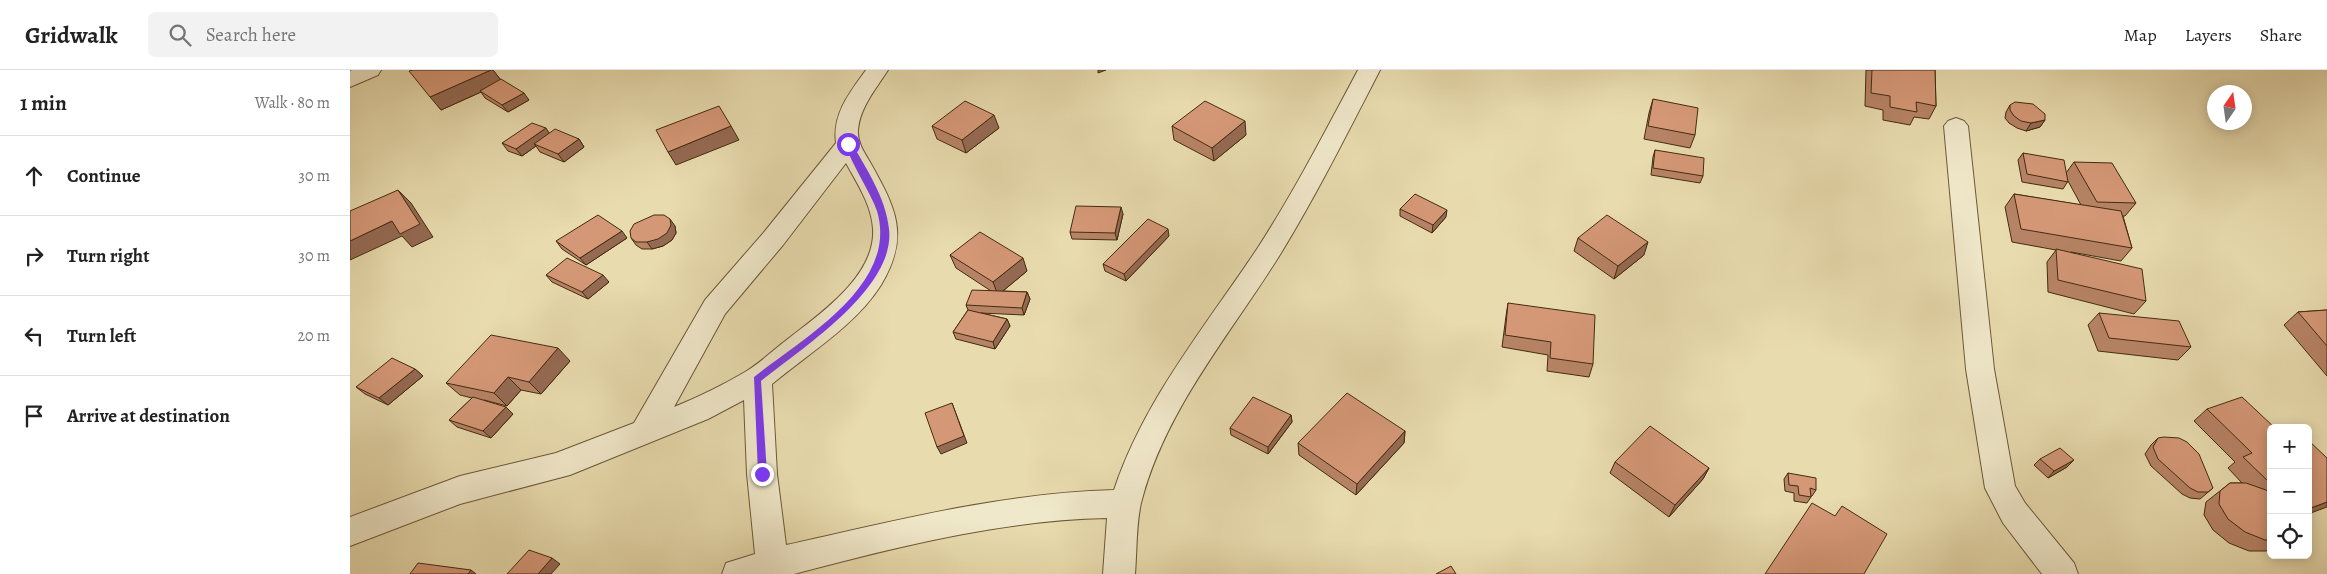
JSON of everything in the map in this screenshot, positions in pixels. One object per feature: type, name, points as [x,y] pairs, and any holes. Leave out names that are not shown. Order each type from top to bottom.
[{"type":"street","points":[[350,80],[370,70]]},
{"type":"street","points":[[350,532],[392,514],[460,490],[559,466],[698,410],[757,379],[834,318],[861,292],[877,268],[883,248],[886,230],[876,195],[848,144],[846,131],[853,104],[877,70]]},
{"type":"street","points":[[1119,574],[1126,504],[1138,464],[1154,429],[1200,353],[1272,246],[1369,70]]},
{"type":"street","points":[[1956,126],[1980,369],[1996,473],[2000,488],[2014,513],[2062,574]]},
{"type":"street","points":[[644,433],[715,307],[774,238],[848,144]]},
{"type":"street","points":[[757,379],[762,474],[776,569]]},
{"type":"street","points":[[738,574],[776,569],[986,516],[1092,504],[1126,504]]},
{"type":"building","points":[[491,70],[430,97],[409,71]]},
{"type":"building","points":[[1872,70],[1935,70],[1936,106],[1916,102],[1917,112],[1890,107],[1890,96],[1871,93]]},
{"type":"building","points":[[501,79],[524,93],[502,105],[480,91]]},
{"type":"building","points":[[1653,99],[1698,108],[1695,135],[1648,126]]},
{"type":"building","points":[[965,101],[994,115],[962,140],[932,126]]},
{"type":"building","points":[[1205,101],[1245,121],[1212,148],[1172,126]]},
{"type":"building","points":[[2015,102],[2033,104],[2045,114],[2045,120],[2031,123],[2021,121],[2010,110],[2010,105]]},
{"type":"building","points":[[719,106],[731,126],[668,152],[656,130]]},
{"type":"building","points":[[532,123],[546,128],[516,149],[502,143]]},
{"type":"building","points":[[555,129],[579,139],[558,154],[534,144]]},
{"type":"building","points":[[1655,150],[1704,158],[1703,176],[1653,168]]},
{"type":"building","points":[[2023,153],[2064,160],[2068,182],[2027,174]]},
{"type":"building","points":[[2074,162],[2112,163],[2136,203],[2097,202]]},
{"type":"building","points":[[398,190],[420,224],[400,234],[392,221],[350,241],[350,211]]},
{"type":"building","points":[[1415,194],[1447,210],[1433,225],[1400,209]]},
{"type":"building","points":[[2014,194],[2121,211],[2132,248],[2021,229]]},
{"type":"building","points":[[1076,206],[1121,207],[1115,233],[1070,232]]},
{"type":"building","points":[[598,215],[622,231],[580,258],[556,241]]},
{"type":"building","points":[[654,215],[664,215],[670,219],[671,225],[667,233],[658,239],[647,242],[636,242],[631,238],[630,231],[634,224]]},
{"type":"building","points":[[1607,215],[1648,242],[1618,266],[1578,238]]},
{"type":"building","points":[[1148,219],[1168,229],[1124,274],[1103,264]]},
{"type":"building","points":[[980,232],[1023,258],[993,282],[950,255]]},
{"type":"building","points":[[2056,249],[2142,269],[2146,301],[2058,280]]},
{"type":"building","points":[[567,258],[603,275],[582,292],[546,275]]},
{"type":"building","points":[[972,290],[1027,292],[1022,308],[966,305]]},
{"type":"building","points":[[1508,303],[1595,315],[1593,364],[1550,358],[1551,342],[1505,335]]},
{"type":"building","points":[[968,310],[1007,319],[993,342],[953,332]]},
{"type":"building","points":[[2327,310],[2327,346],[2298,312]]},
{"type":"building","points":[[2099,313],[2179,321],[2191,347],[2109,338]]},
{"type":"building","points":[[491,335],[558,348],[529,382],[508,377],[494,393],[446,383]]},
{"type":"building","points":[[392,358],[415,369],[379,398],[356,387]]},
{"type":"building","points":[[1347,393],[1405,431],[1357,484],[1298,443]]},
{"type":"building","points":[[473,397],[506,407],[483,431],[449,420]]},
{"type":"building","points":[[1253,397],[1291,415],[1268,447],[1230,428]]},
{"type":"building","points":[[2242,397],[2271,424],[2267,424],[2267,480],[2243,457],[2252,453],[2207,409]]},
{"type":"building","points":[[952,403],[964,436],[937,447],[925,413]]},
{"type":"building","points":[[1650,426],[1709,468],[1675,505],[1615,462]]},
{"type":"building","points":[[2158,438],[2179,438],[2187,442],[2199,454],[2213,488],[2208,492],[2198,492],[2190,488],[2158,459],[2153,447]]},
{"type":"building","points":[[2312,444],[2327,458],[2327,502],[2312,508]]},
{"type":"building","points":[[2060,448],[2074,460],[2054,471],[2040,459]]},
{"type":"building","points":[[1788,473],[1816,478],[1816,490],[1810,488],[1811,497],[1799,495],[1798,486],[1789,485]]},
{"type":"building","points":[[2230,483],[2246,483],[2267,491],[2267,540],[2245,532],[2228,519],[2219,504],[2220,491]]},
{"type":"building","points":[[1812,503],[1835,516],[1842,506],[1887,534],[1864,574],[1765,574]]},
{"type":"building","points":[[529,550],[552,558],[538,574],[507,574]]},
{"type":"building","points":[[418,563],[471,570],[468,574],[410,574]]},
{"type":"building","points":[[1451,566],[1456,574],[1436,574]]},
{"type":"route","points":[[762,474],[757,379],[834,318],[861,292],[877,268],[883,248],[886,230],[876,195],[860,170],[848,144]]}]
